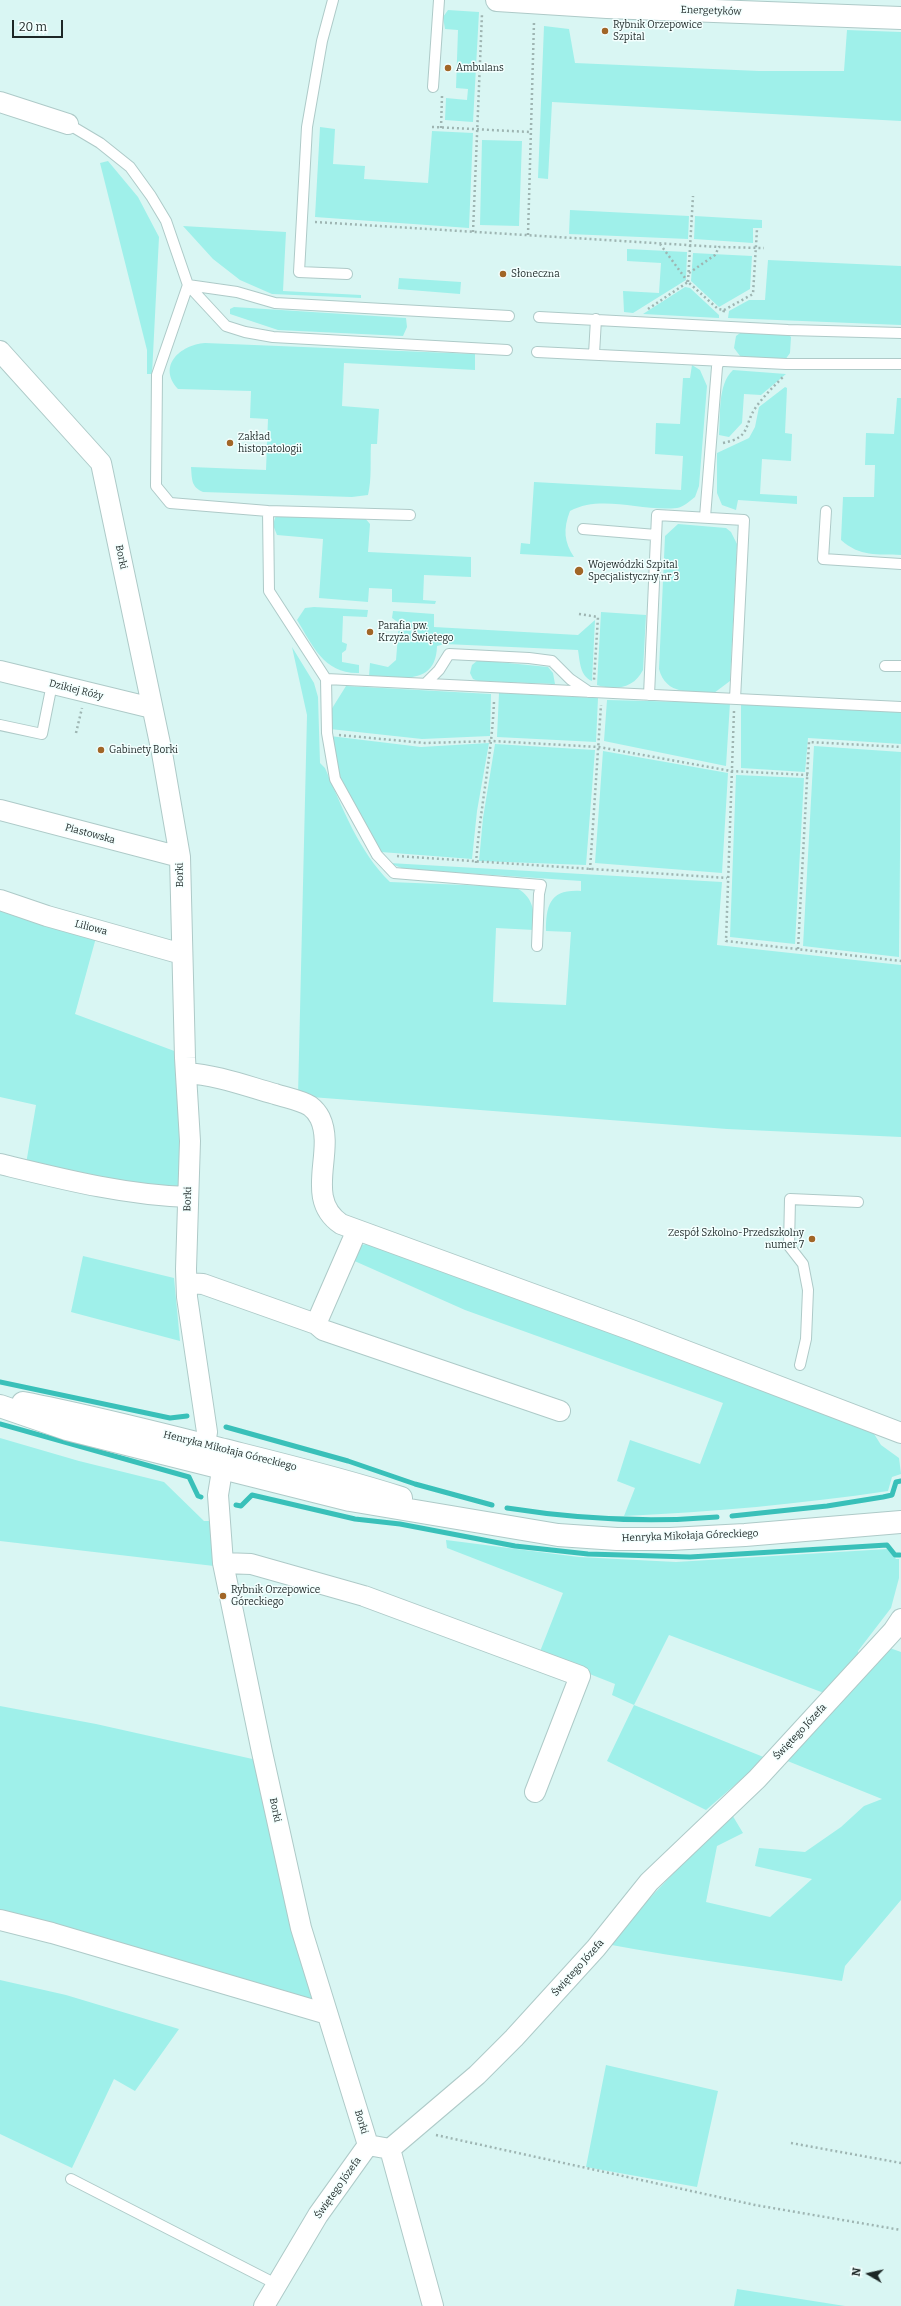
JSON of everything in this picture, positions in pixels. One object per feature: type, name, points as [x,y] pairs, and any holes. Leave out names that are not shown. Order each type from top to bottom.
[{"type":"main road","name":"Energetyków","points":[[489,7],[613,7],[901,18]]},
{"type":"main road","name":"Henryka Mikołaja Góreckiego","points":[[0,1400],[74,1413],[213,1456]]},
{"type":"main road","name":"Henryka Mikołaja Góreckiego","points":[[0,1406],[67,1429],[354,1483],[456,1517],[544,1533],[626,1539],[745,1535],[901,1522]]},
{"type":"street","points":[[0,102],[68,124]]},
{"type":"street","name":"Borki","points":[[0,351],[101,463],[152,708],[180,857],[186,1073],[190,1141],[187,1283],[207,1432],[213,1456],[223,1563],[301,1928],[368,2145]]},
{"type":"street","name":"Dzikiej Róży","points":[[0,671],[152,708]]},
{"type":"street","name":"Piastowska","points":[[0,810],[180,857]]},
{"type":"street","name":"Liliowa","points":[[0,900],[47,916],[182,954]]},
{"type":"street","points":[[186,1073],[205,1074],[220,1078],[303,1103],[314,1110],[320,1118],[323,1133],[322,1187],[325,1207],[336,1220],[357,1230],[634,1331],[901,1433]]},
{"type":"street","points":[[0,1164],[120,1191],[159,1197],[188,1198]]},
{"type":"street","points":[[316,1324],[357,1230]]},
{"type":"street","points":[[187,1283],[203,1284],[316,1324],[323,1330],[405,1360],[560,1411]]},
{"type":"street","points":[[223,1563],[251,1564],[364,1596],[580,1676],[535,1792]]},
{"type":"street","name":"Świętego Józefa","points":[[390,2149],[477,2075],[514,2038],[596,1948],[649,1882],[757,1779],[893,1631],[901,1620]]},
{"type":"street","points":[[0,1920],[52,1933],[327,2014]]},
{"type":"street","points":[[368,2145],[390,2149],[433,2306]]},
{"type":"street","name":"Świętego Józefa","points":[[264,2306],[318,2215],[368,2145]]},
{"type":"lane","points":[[333,0],[322,41],[307,127],[299,272],[347,274]]},
{"type":"lane","points":[[433,87],[439,0]]},
{"type":"lane","points":[[68,124],[100,142],[130,167],[166,221],[188,285],[226,326],[258,335],[507,350]]},
{"type":"lane","points":[[188,285],[237,292],[275,303],[509,316]]},
{"type":"lane","points":[[188,285],[157,375],[156,486],[170,503],[268,511],[410,515]]},
{"type":"lane","points":[[539,317],[788,330],[901,333]]},
{"type":"lane","points":[[594,354],[596,319]]},
{"type":"lane","points":[[537,352],[786,364],[901,364]]},
{"type":"lane","points":[[705,517],[717,367],[719,361]]},
{"type":"lane","points":[[268,511],[269,591],[326,679],[327,733],[335,779],[377,855],[394,873],[541,885],[538,894],[537,946]]},
{"type":"lane","points":[[826,512],[823,560],[901,564]]},
{"type":"lane","points":[[649,695],[657,515],[705,517],[744,520],[735,699]]},
{"type":"lane","points":[[583,529],[656,535]]},
{"type":"lane","points":[[425,684],[439,670],[449,654],[521,657],[552,661],[570,679],[595,692]]},
{"type":"lane","points":[[885,666],[901,666]]},
{"type":"lane","points":[[326,679],[901,707]]},
{"type":"lane","points":[[0,725],[42,734],[52,684]]},
{"type":"lane","points":[[800,1366],[806,1339],[808,1290],[803,1264],[794,1254],[788,1239],[790,1199],[858,1202]]},
{"type":"lane","points":[[71,2179],[276,2284]]},
{"type":"path","points":[[472,232],[477,130],[489,7]]},
{"type":"path","points":[[528,235],[534,22]]},
{"type":"path","points":[[433,87],[443,88],[441,128]]},
{"type":"path","points":[[432,127],[531,132]]},
{"type":"path","points":[[660,244],[688,282],[693,196]]},
{"type":"path","points":[[315,222],[690,246],[756,249],[764,248]]},
{"type":"path","points":[[724,310],[753,294],[757,229]]},
{"type":"path","points":[[689,273],[715,255],[719,247]]},
{"type":"path","points":[[711,446],[734,441],[747,431],[754,410],[788,371]]},
{"type":"path","points":[[579,614],[598,617],[595,692],[599,747],[590,870]]},
{"type":"path","points":[[476,863],[479,818],[492,741],[495,687]]},
{"type":"path","points":[[76,733],[86,692]]},
{"type":"path","points":[[735,699],[726,878],[726,941],[901,961]]},
{"type":"path","points":[[327,733],[425,743],[492,741],[599,747],[731,772],[808,775]]},
{"type":"path","points":[[798,949],[809,742],[901,748]]},
{"type":"path","points":[[377,855],[476,863],[726,878]]},
{"type":"path","points":[[414,2130],[755,2205],[901,2230]]},
{"type":"path","points":[[791,2143],[901,2163]]},
{"type":"shaded area","points":[[448,10],[479,12],[473,122],[445,120],[446,98],[467,100],[468,89],[456,88],[458,30],[445,29],[443,17]]},
{"type":"shaded area","points":[[544,26],[569,29],[575,63],[759,71],[844,71],[847,30],[901,32],[901,121],[552,102],[548,179],[538,178]]},
{"type":"shaded area","points":[[320,127],[335,129],[333,164],[365,166],[364,179],[428,183],[432,131],[473,133],[469,228],[315,217]]},
{"type":"shaded area","points":[[482,140],[522,141],[519,226],[480,225]]},
{"type":"shaded area","points":[[108,161],[138,197],[159,237],[152,374],[147,374],[147,350],[100,163]]},
{"type":"shaded area","points":[[570,210],[689,216],[688,239],[569,234]]},
{"type":"shaded area","points":[[695,216],[762,220],[762,228],[753,228],[753,243],[694,239]]},
{"type":"shaded area","points":[[183,226],[286,232],[283,291],[361,295],[361,298],[272,294],[240,280],[213,259]]},
{"type":"shaded area","points":[[627,249],[687,252],[686,280],[633,313],[624,312],[623,291],[659,293],[661,263],[627,261]]},
{"type":"shaded area","points":[[693,253],[752,256],[750,289],[719,307],[691,281]]},
{"type":"shaded area","points":[[768,260],[901,266],[901,325],[728,318],[729,311],[749,300],[765,300]]},
{"type":"shaded area","points":[[399,278],[461,282],[460,294],[398,289]]},
{"type":"shaded area","points":[[685,287],[690,288],[719,315],[719,318],[643,314]]},
{"type":"shaded area","points":[[234,307],[406,318],[407,327],[403,336],[278,330],[230,314],[230,309]]},
{"type":"shaded area","points":[[740,333],[788,334],[791,337],[790,353],[785,360],[740,356],[734,348],[736,336]]},
{"type":"shaded area","points":[[205,343],[475,354],[475,370],[344,363],[342,406],[379,409],[377,444],[371,444],[368,495],[352,497],[203,492],[194,485],[191,467],[266,470],[268,419],[250,418],[251,391],[178,389],[172,381],[170,372],[174,358],[187,348]]},
{"type":"shaded area","points":[[692,365],[700,370],[707,386],[699,486],[695,497],[677,508],[664,509],[609,504],[582,506],[570,511],[566,524],[566,541],[574,557],[520,554],[521,543],[530,544],[534,482],[681,490],[683,456],[655,454],[656,423],[680,424],[683,378],[690,378]]},
{"type":"shaded area","points":[[733,370],[786,374],[761,395],[744,394],[742,423],[729,437],[719,435],[720,410],[724,384]]},
{"type":"shaded area","points":[[785,387],[787,388],[785,433],[792,434],[791,461],[762,459],[760,494],[797,496],[797,504],[738,500],[736,510],[722,505],[717,493],[717,453],[749,438],[755,427],[759,407]]},
{"type":"shaded area","points":[[897,398],[901,398],[901,555],[869,554],[855,549],[841,540],[843,497],[874,497],[875,465],[865,465],[866,433],[894,434]]},
{"type":"shaded area","points":[[276,515],[364,517],[370,524],[368,552],[471,557],[471,577],[424,575],[423,600],[436,601],[435,604],[392,602],[392,589],[369,588],[368,602],[319,598],[323,539],[277,535],[273,525]]},
{"type":"shaded area","points":[[678,524],[726,528],[731,532],[737,544],[730,681],[714,693],[688,692],[673,688],[662,678],[659,669],[665,536]]},
{"type":"shaded area","points":[[314,607],[368,610],[367,617],[343,616],[342,642],[347,644],[346,650],[342,653],[342,662],[359,665],[359,673],[347,672],[328,664],[314,648],[297,620],[305,608]]},
{"type":"shaded area","points":[[393,611],[434,614],[434,627],[578,635],[595,620],[592,681],[585,676],[583,672],[578,650],[445,644],[437,646],[435,659],[430,668],[423,674],[403,678],[369,676],[370,663],[388,667],[396,660],[399,623],[392,618]]},
{"type":"shaded area","points":[[601,612],[646,615],[643,670],[635,681],[618,688],[597,685]]},
{"type":"shaded area","points":[[292,647],[314,683],[318,697],[320,763],[325,768],[360,843],[379,870],[390,882],[514,887],[525,894],[532,904],[534,930],[496,928],[493,1002],[566,1005],[571,932],[546,931],[546,922],[549,906],[552,900],[562,893],[581,891],[581,881],[404,869],[389,863],[722,882],[717,945],[901,965],[901,1137],[727,1129],[298,1096],[307,715]]},
{"type":"shaded area","points":[[478,660],[548,667],[553,673],[555,684],[478,681],[473,679],[470,673],[472,665]]},
{"type":"shaded area","points":[[346,686],[491,694],[490,736],[422,739],[330,729],[331,710]]},
{"type":"shaded area","points":[[499,693],[598,698],[596,742],[497,737]]},
{"type":"shaded area","points":[[607,700],[730,703],[726,766],[604,741]]},
{"type":"shaded area","points":[[741,704],[901,712],[901,744],[808,738],[805,772],[741,768]]},
{"type":"shaded area","points":[[330,736],[421,747],[489,743],[477,811],[472,859],[381,852],[331,765]]},
{"type":"shaded area","points":[[495,744],[595,750],[586,865],[479,861],[483,818]]},
{"type":"shaded area","points":[[814,746],[901,752],[899,957],[803,946]]},
{"type":"shaded area","points":[[603,751],[728,773],[722,873],[595,863]]},
{"type":"shaded area","points":[[736,775],[804,778],[795,944],[730,937]]},
{"type":"shaded area","points":[[0,906],[97,934],[75,1014],[177,1052],[182,1192],[26,1164],[36,1105],[0,1097]]},
{"type":"shaded area","points":[[371,1243],[871,1429],[881,1445],[899,1458],[901,1474],[892,1477],[888,1491],[756,1507],[624,1516],[635,1488],[617,1481],[630,1440],[700,1464],[723,1403],[465,1310],[350,1259],[357,1246]]},
{"type":"shaded area","points":[[83,1256],[174,1278],[180,1341],[71,1312]]},
{"type":"shaded area","points":[[0,1438],[79,1461],[164,1482],[204,1521],[211,1521],[214,1566],[0,1541]]},
{"type":"shaded area","points":[[446,1540],[579,1557],[676,1562],[887,1549],[896,1559],[899,1559],[899,1578],[891,1608],[858,1651],[859,1659],[824,1693],[669,1635],[634,1705],[612,1695],[615,1684],[539,1654],[563,1593],[447,1548]]},
{"type":"shaded area","points":[[887,1647],[901,1652],[901,1900],[845,1966],[842,1981],[606,1944],[731,1813],[743,1833],[717,1846],[706,1902],[770,1917],[812,1879],[755,1866],[759,1848],[805,1852],[841,1827],[864,1806],[882,1799],[785,1760]]},
{"type":"shaded area","points":[[634,1705],[766,1758],[706,1810],[607,1761]]},
{"type":"shaded area","points":[[0,1706],[96,1724],[257,1760],[267,1821],[292,1931],[317,2006],[0,1913]]},
{"type":"shaded area","points":[[0,1980],[66,1995],[179,2029],[135,2091],[114,2079],[72,2168],[0,2134]]},
{"type":"shaded area","points":[[606,2065],[718,2091],[697,2187],[586,2167]]},
{"type":"shaded area","points":[[737,2289],[845,2306],[734,2306]]},
{"type":"waterway","points":[[0,1382],[170,1418],[187,1416]]},
{"type":"waterway","points":[[0,1424],[189,1477],[198,1496],[201,1497]]},
{"type":"waterway","points":[[226,1427],[348,1461],[415,1484],[492,1505]]},
{"type":"waterway","points":[[732,1516],[827,1506],[883,1497],[892,1495],[896,1482],[901,1481]]},
{"type":"waterway","points":[[236,1505],[241,1506],[252,1495],[355,1519],[400,1524],[515,1546],[588,1554],[690,1557],[887,1545],[895,1555],[900,1555]]},
{"type":"waterway","points":[[507,1508],[559,1515],[612,1519],[664,1520],[717,1517]]},
{"type":"place","name":"Rybnik Orzepowice Szpital","points":[[605,31]]},
{"type":"place","name":"Ambulans","points":[[448,68]]},
{"type":"place","name":"Słoneczna","points":[[503,274]]},
{"type":"place","name":"Zakład histopatologii","points":[[230,443]]},
{"type":"place","name":"Wojewódzki Szpital Specjalistyczny nr 3","points":[[579,571]]},
{"type":"place","name":"Parafia pw. Krzyża Świętego","points":[[370,632]]},
{"type":"place","name":"Gabinety Borki","points":[[101,750]]},
{"type":"place","name":"Zespół Szkolno-Przedszkolny numer 7","points":[[812,1239]]},
{"type":"place","name":"Rybnik Orzepowice Góreckiego","points":[[223,1596]]}]
